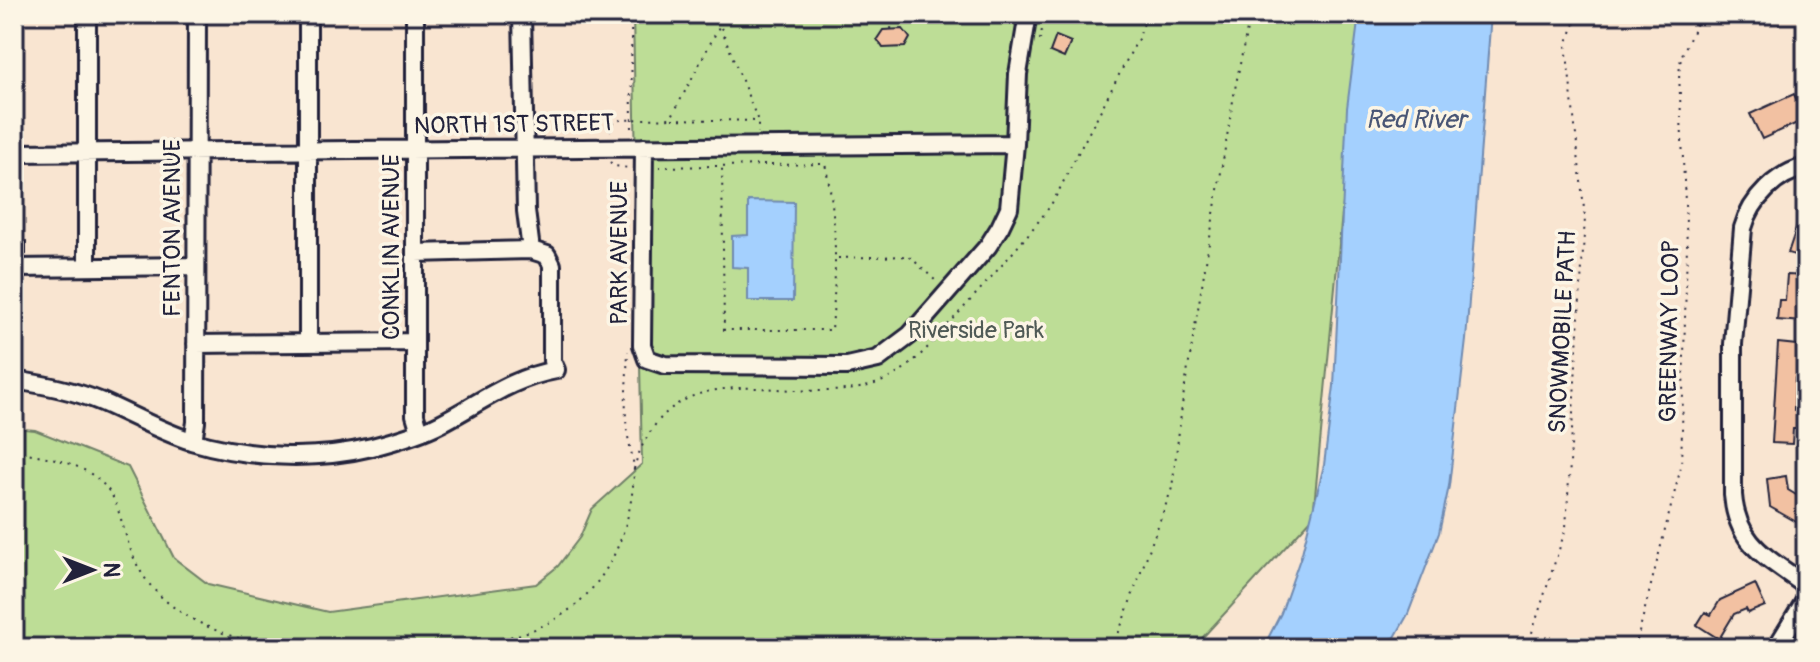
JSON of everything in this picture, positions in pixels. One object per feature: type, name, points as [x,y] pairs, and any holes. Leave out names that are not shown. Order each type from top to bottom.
[{"type":"street","points":[[87,14],[87,267]]},
{"type":"street","name":"FENTON AVENUE","points":[[193,441],[196,422],[197,14]]},
{"type":"street","points":[[308,14],[308,343]]},
{"type":"street","name":"CONKLIN AVENUE","points":[[415,14],[415,415],[420,432]]},
{"type":"street","points":[[522,14],[526,211],[531,250]]},
{"type":"street","points":[[1015,144],[1018,74],[1028,14]]},
{"type":"street","name":"NORTH 1ST STREET","points":[[14,153],[1015,144]]},
{"type":"street","name":"PARK AVENUE","points":[[638,147],[644,167],[642,345],[647,359],[665,365],[847,366],[878,359],[894,349],[968,271],[1000,227],[1009,208],[1015,144]]},
{"type":"street","points":[[1806,167],[1784,176],[1755,200],[1743,228],[1733,344],[1733,495],[1735,517],[1748,540],[1806,586]]},
{"type":"street","points":[[14,380],[57,386],[193,441],[261,454],[329,454],[371,447],[439,425],[531,374],[556,370],[552,361],[552,265],[547,255],[531,250],[415,253]]},
{"type":"street","points":[[14,268],[196,266]]},
{"type":"street","points":[[196,344],[415,342]]},
{"type":"street","points":[[1776,648],[1806,599]]},
{"type":"path","points":[[631,14],[632,120],[638,147]]},
{"type":"path","points":[[696,14],[696,18],[746,17],[746,14]]},
{"type":"path","points":[[891,29],[893,14]]},
{"type":"path","points":[[1040,40],[1045,14]]},
{"type":"path","points":[[383,648],[519,635],[538,628],[586,596],[612,563],[629,514],[634,470],[646,438],[668,409],[697,394],[745,389],[847,390],[869,387],[888,379],[906,366],[988,281],[1049,207],[1139,37],[1147,14]]},
{"type":"path","points":[[1113,648],[1172,488],[1186,383],[1250,14]]},
{"type":"path","name":"SNOWMOBILE PATH","points":[[1527,648],[1566,528],[1585,218],[1566,44],[1579,14]]},
{"type":"path","name":"GREENWAY LOOP","points":[[1635,648],[1681,467],[1687,245],[1679,74],[1681,57],[1701,14]]},
{"type":"path","points":[[720,17],[720,25],[758,121],[759,146]]},
{"type":"path","points":[[671,118],[720,25]]},
{"type":"path","points":[[722,166],[724,330],[832,330],[837,258],[833,197],[825,164],[644,167],[614,166],[610,163],[613,122],[671,118],[758,121]]},
{"type":"path","points":[[837,258],[909,256],[937,282]]},
{"type":"path","points":[[628,351],[627,428],[634,470]]},
{"type":"path","points":[[14,451],[65,462],[97,478],[116,503],[135,562],[160,595],[176,608],[217,631],[277,648]]},
{"type":"path","points":[[519,635],[522,648]]},
{"type":"green space","name":"Riverside Park","points":[[633,14],[1361,14],[1313,517],[1193,648],[14,648],[14,428],[35,430],[128,467],[174,558],[208,584],[328,612],[536,584],[558,566],[580,537],[592,509],[642,464]]},
{"type":"water","name":"Red River","points":[[1359,14],[1491,14],[1466,340],[1449,486],[1439,533],[1408,614],[1389,648],[1263,648],[1281,613],[1302,553],[1324,465],[1334,386],[1347,108]]},
{"type":"water","points":[[748,201],[794,202],[793,301],[748,301],[748,268],[732,267],[732,236],[748,235]]},
{"type":"building","points":[[903,29],[910,38],[905,47],[883,48],[877,39],[883,30]]},
{"type":"building","points":[[1056,36],[1071,42],[1064,58],[1050,52]]},
{"type":"building","points":[[1794,94],[1806,119],[1762,139],[1750,114]]},
{"type":"building","points":[[1806,205],[1806,258],[1788,253]]},
{"type":"building","points":[[26,241],[26,254],[14,254],[14,242]]},
{"type":"building","points":[[1787,275],[1806,276],[1803,322],[1777,320],[1779,300],[1785,300]]},
{"type":"building","points":[[1778,343],[1806,346],[1805,379],[1795,378],[1794,410],[1802,410],[1801,429],[1793,429],[1792,444],[1772,443]]},
{"type":"building","points":[[1786,476],[1788,490],[1806,501],[1806,514],[1800,524],[1770,507],[1767,479]]},
{"type":"building","points":[[1755,584],[1765,606],[1748,613],[1746,609],[1734,614],[1719,639],[1697,625],[1705,612],[1711,615],[1720,600]]},
{"type":"waterway","points":[[1393,639],[1408,648]]}]
